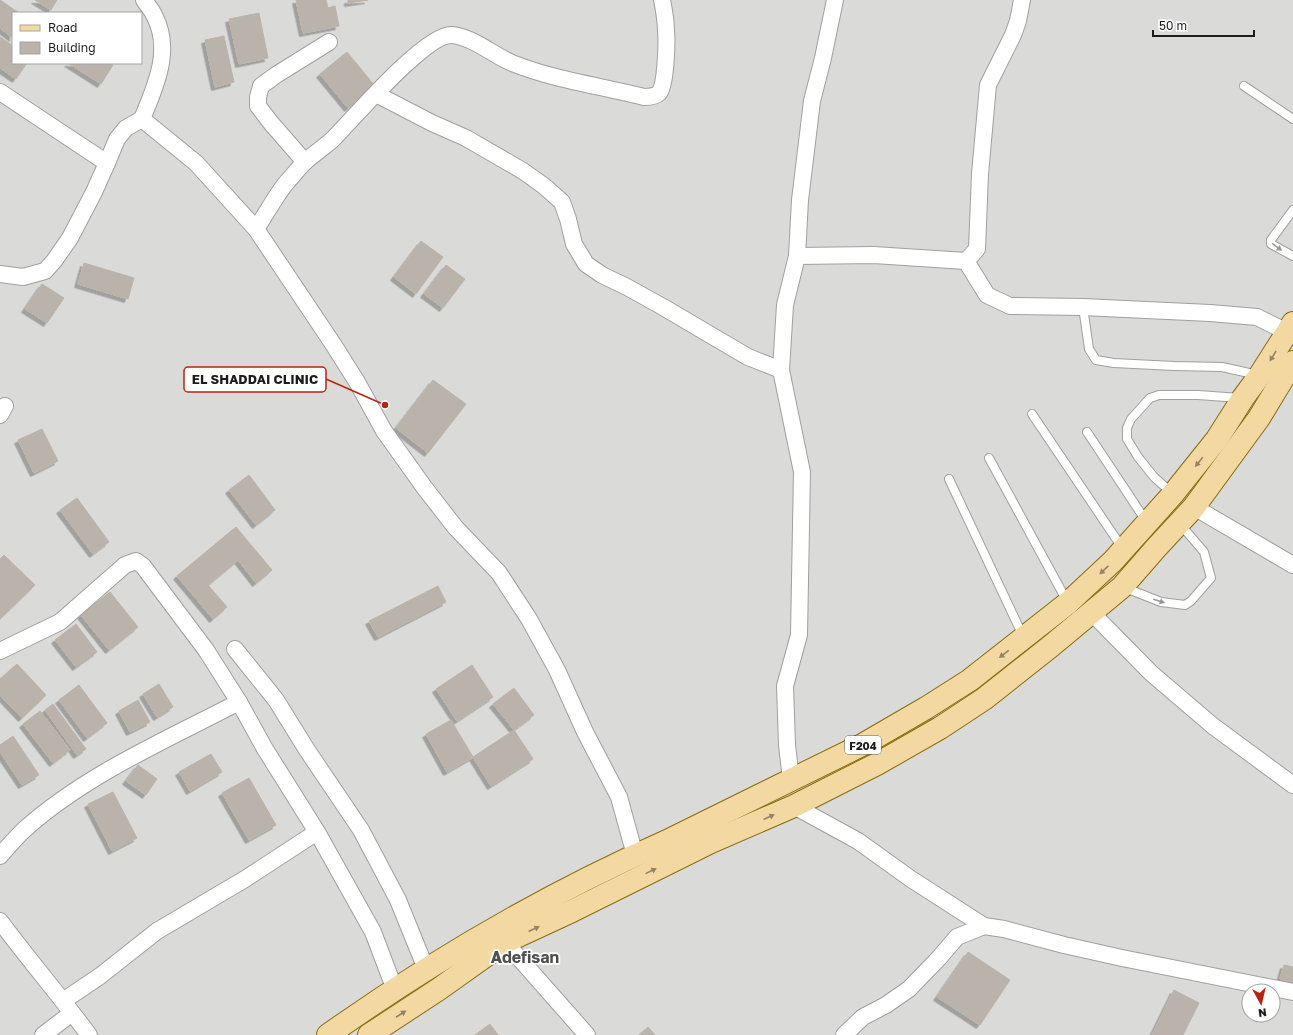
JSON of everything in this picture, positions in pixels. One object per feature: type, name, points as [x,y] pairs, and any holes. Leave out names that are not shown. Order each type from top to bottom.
[{"type":"main road","name":"F204","points":[[328,1035],[365,1009],[472,940],[560,892],[864,744],[926,708],[970,680],[1068,603],[1124,550],[1173,494],[1217,439],[1290,327]]},
{"type":"main road","name":"F204","points":[[369,1035],[439,989],[506,942],[711,842],[794,806],[877,764],[940,728],[984,699],[1092,613],[1122,587],[1186,514],[1259,418],[1293,362]]},
{"type":"street","points":[[0,274],[23,276],[45,271],[54,262],[70,238],[107,164],[117,139],[126,128],[142,119],[155,88],[163,56],[160,31],[155,16],[144,0]]},
{"type":"street","points":[[256,229],[285,185],[305,162],[331,140],[418,53],[437,40],[451,35],[470,41],[511,63],[548,75],[644,97],[656,95],[660,92],[663,81],[666,56],[667,33],[662,0]]},
{"type":"street","points":[[791,779],[787,745],[785,686],[799,635],[802,472],[781,370],[785,305],[797,256],[800,200],[812,101],[835,0]]},
{"type":"street","points":[[966,261],[977,249],[980,174],[988,84],[1013,35],[1018,21],[1022,0]]},
{"type":"street","points":[[305,162],[258,106],[258,97],[261,86],[276,74],[329,42]]},
{"type":"street","points":[[0,92],[107,164]]},
{"type":"street","points":[[376,94],[432,123],[466,138],[523,171],[544,186],[562,202],[574,244],[586,264],[602,275],[663,307],[748,357],[781,370]]},
{"type":"street","points":[[142,119],[196,163],[256,229],[332,344],[384,431],[455,527],[499,573],[529,619],[619,797],[635,855]]},
{"type":"street","points":[[797,256],[874,255],[966,261]]},
{"type":"street","points":[[966,261],[987,295],[1010,306],[1082,307],[1210,313],[1257,317],[1290,327]]},
{"type":"street","points":[[1186,514],[1293,565]]},
{"type":"street","points":[[0,651],[60,622],[125,565],[136,561],[143,566],[206,650],[317,832],[373,932],[396,990]]},
{"type":"street","points":[[1092,613],[1151,673],[1213,726],[1293,785]]},
{"type":"street","points":[[235,649],[276,700],[307,750],[361,830],[398,900],[426,969]]},
{"type":"street","points":[[0,856],[25,829],[56,805],[106,771],[239,702]]},
{"type":"street","points":[[794,806],[858,841],[911,879],[984,926],[1004,929],[1064,945],[1115,956],[1293,992]]},
{"type":"street","points":[[43,1035],[68,1007],[100,976],[156,931],[244,879],[317,832]]},
{"type":"street","points":[[0,921],[25,955],[89,1035]]},
{"type":"street","points":[[844,1035],[862,1017],[909,989],[957,937],[984,926]]},
{"type":"street","points":[[506,942],[587,1035]]},
{"type":"lane","points":[[1244,86],[1293,119]]},
{"type":"lane","points":[[1293,210],[1271,240],[1272,244],[1293,256]]},
{"type":"lane","points":[[1082,307],[1089,349],[1096,360],[1114,363],[1222,367],[1260,375]]},
{"type":"lane","points":[[1173,494],[1154,477],[1138,457],[1127,439],[1127,428],[1131,419],[1150,398],[1159,395],[1198,395],[1243,398]]},
{"type":"lane","points":[[1032,414],[1124,550]]},
{"type":"lane","points":[[1087,432],[1147,523]]},
{"type":"lane","points":[[989,458],[1068,603]]},
{"type":"lane","points":[[949,479],[1024,638]]},
{"type":"lane","points":[[1122,587],[1161,602],[1185,605],[1191,601],[1211,578],[1204,552],[1186,514]]},
{"type":"shaded area","points":[[0,0],[1293,0],[1293,1035],[0,1035]]},
{"type":"building","points":[[0,0],[18,12],[12,12],[12,37],[0,28]]},
{"type":"building","points":[[35,0],[57,0],[51,10]]},
{"type":"building","points":[[296,0],[326,0],[328,8],[335,6],[339,26],[303,33]]},
{"type":"building","points":[[348,0],[368,0],[348,3]]},
{"type":"building","points":[[259,13],[268,58],[239,64],[229,19]]},
{"type":"building","points":[[224,36],[234,82],[215,87],[205,40]]},
{"type":"building","points":[[0,37],[12,45],[12,64],[26,64],[16,79],[0,68]]},
{"type":"building","points":[[347,52],[375,86],[348,108],[320,74]]},
{"type":"building","points":[[70,64],[113,65],[101,84]]},
{"type":"building","points":[[421,241],[443,257],[416,294],[394,277]]},
{"type":"building","points":[[84,263],[134,278],[128,299],[78,284]]},
{"type":"building","points":[[446,265],[465,279],[443,308],[424,294]]},
{"type":"building","points":[[42,284],[64,298],[47,323],[25,309]]},
{"type":"building","points":[[433,380],[466,404],[428,453],[396,428]]},
{"type":"building","points":[[42,429],[58,461],[34,473],[18,440]]},
{"type":"building","points":[[249,475],[275,510],[256,525],[229,490]]},
{"type":"building","points":[[77,498],[109,542],[93,554],[60,510]]},
{"type":"building","points":[[236,527],[272,570],[256,583],[238,560],[208,585],[227,607],[213,619],[177,576]]},
{"type":"building","points":[[4,555],[35,585],[0,619],[0,559]]},
{"type":"building","points":[[438,586],[446,602],[378,637],[369,621]]},
{"type":"building","points":[[110,592],[138,627],[109,650],[81,615]]},
{"type":"building","points":[[76,624],[97,652],[76,667],[55,640]]},
{"type":"building","points":[[17,664],[46,695],[22,718],[0,695],[0,679]]},
{"type":"building","points":[[472,665],[493,697],[457,721],[436,689]]},
{"type":"building","points":[[159,684],[173,707],[157,717],[143,694]]},
{"type":"building","points":[[79,685],[107,723],[87,738],[59,700]]},
{"type":"building","points":[[514,688],[534,715],[514,730],[493,704]]},
{"type":"building","points":[[138,700],[150,722],[130,732],[119,711]]},
{"type":"building","points":[[53,704],[86,749],[77,755],[45,710]]},
{"type":"building","points":[[40,711],[70,750],[53,763],[23,724]]},
{"type":"building","points":[[451,720],[473,757],[447,772],[426,734]]},
{"type":"building","points":[[514,730],[533,759],[491,786],[473,757]]},
{"type":"building","points":[[13,736],[39,775],[22,785],[0,752],[0,745]]},
{"type":"building","points":[[211,754],[222,772],[190,791],[179,772]]},
{"type":"building","points":[[138,765],[157,779],[146,795],[126,781]]},
{"type":"building","points":[[249,778],[276,825],[249,840],[222,793]]},
{"type":"building","points":[[113,792],[137,838],[112,851],[88,804]]},
{"type":"building","points":[[968,952],[1010,980],[980,1025],[937,997]]},
{"type":"building","points":[[1284,965],[1293,967],[1293,983],[1280,979]]},
{"type":"building","points":[[1174,990],[1199,1003],[1183,1035],[1152,1035]]},
{"type":"building","points":[[490,1024],[498,1035],[475,1035]]},
{"type":"building","points":[[648,1027],[655,1035],[639,1035]]},
{"type":"place","name":"EL SHADDAI CLINIC","points":[[385,405]]},
{"type":"district","name":"Adefisan","points":[[525,957]]}]
